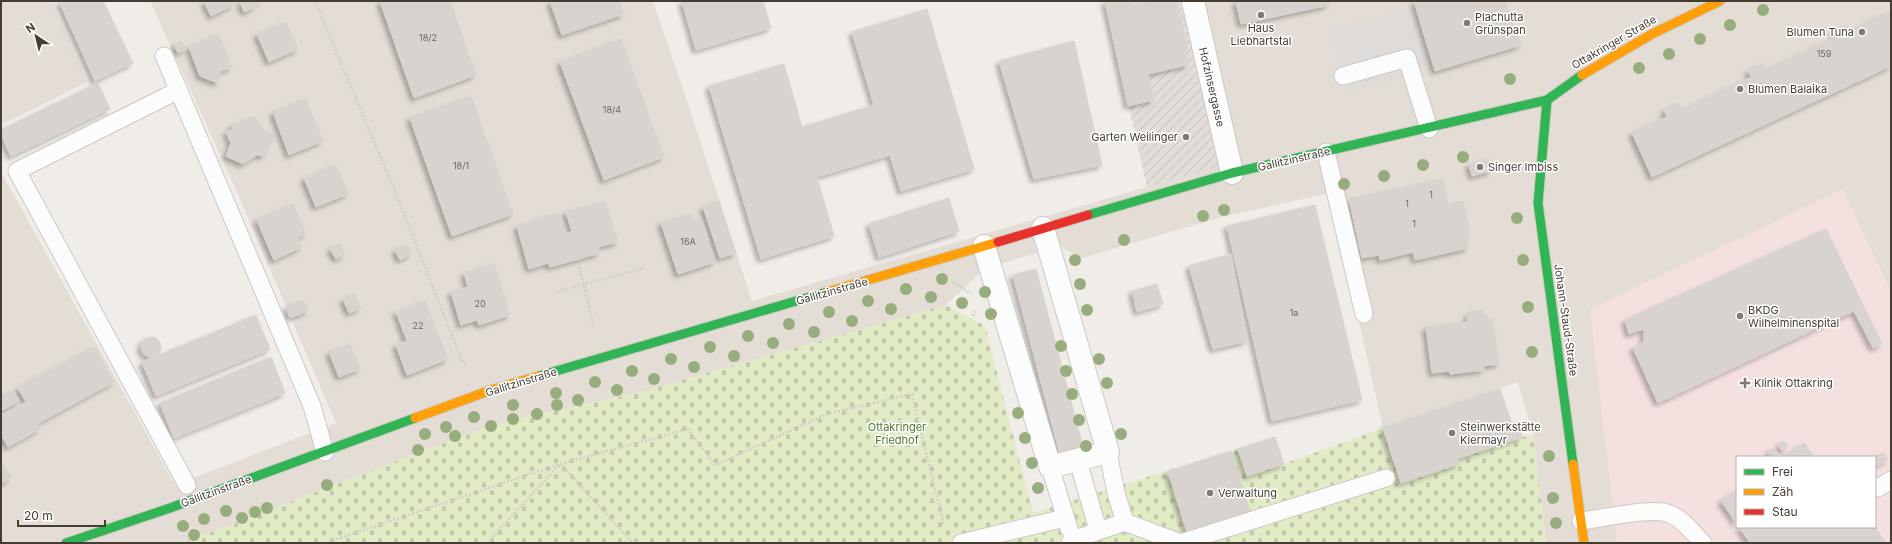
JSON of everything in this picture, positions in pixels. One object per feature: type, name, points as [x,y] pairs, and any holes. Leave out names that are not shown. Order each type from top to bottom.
[{"type":"street","name":"Hofzinsergasse","points":[[1193,1],[1232,173]]},
{"type":"street","name":"Ottakringer Straße","points":[[1547,100],[1574,80],[1664,26],[1720,1]]},
{"type":"street","name":"Gallitzinstraße","points":[[66,543],[170,508],[491,390],[1232,173],[1429,129],[1547,100]]},
{"type":"street","name":"Johann-Staud-Straße","points":[[1547,100],[1540,165],[1538,203],[1584,543]]},
{"type":"street","points":[[984,246],[1050,468],[1108,452],[1044,228]]},
{"type":"lane","points":[[164,56],[312,406],[325,452]]},
{"type":"lane","points":[[1343,76],[1407,58],[1429,129]]},
{"type":"lane","points":[[178,90],[17,171],[187,485]]},
{"type":"lane","points":[[1326,152],[1364,314]]},
{"type":"lane","points":[[1108,452],[1114,488],[1125,522]]},
{"type":"lane","points":[[1078,461],[1098,530]]},
{"type":"lane","points":[[1050,468],[1071,542],[1098,530],[1125,522],[1180,543],[1386,478]]},
{"type":"lane","points":[[1581,521],[1654,510],[1670,514],[1686,526],[1703,543]]},
{"type":"lane","points":[[961,543],[1063,511]]},
{"type":"path","points":[[315,1],[400,201],[462,361],[466,366]]},
{"type":"path","points":[[577,260],[594,326]]},
{"type":"path","points":[[555,292],[645,268]]},
{"type":"path","points":[[954,281],[972,296]]},
{"type":"path","points":[[973,316],[977,306]]},
{"type":"path","points":[[325,543],[560,464],[688,429],[715,465],[827,414],[912,394],[944,528]]},
{"type":"path","points":[[487,543],[560,464]]},
{"type":"path","points":[[560,464],[633,543]]},
{"type":"shaded area","points":[[1,1],[51,1],[87,82],[1,125]]},
{"type":"shaded area","points":[[150,1],[653,1],[752,301],[1147,187],[1182,1],[1891,1],[1891,543],[1546,543],[1533,434],[1518,382],[1383,428],[1330,193],[1222,217],[1082,258],[1059,246],[984,269],[946,305],[644,391],[489,426],[183,543],[1,543],[1,172],[175,485],[336,423],[240,199]]},
{"type":"shaded area","points":[[1105,1],[1182,1],[1220,166],[1147,187]]},
{"type":"shaded area","points":[[1411,9],[1427,71],[1347,92],[1331,30]]},
{"type":"shaded area","name":"Klinik Ottakring","points":[[1843,189],[1891,292],[1891,543],[1617,543],[1590,309]]},
{"type":"green space","name":"Ottakringer Friedhof","points":[[946,305],[985,326],[1033,513],[1275,437],[1284,464],[1383,428],[1402,483],[1458,464],[1457,459],[1533,434],[1546,543],[183,543],[489,426],[644,391]]},
{"type":"building","points":[[59,1],[103,1],[133,63],[95,81]]},
{"type":"building","points":[[204,1],[232,1],[234,5],[211,16]]},
{"type":"building","points":[[240,1],[262,1],[254,4],[256,7],[244,12]]},
{"type":"building","points":[[380,1],[450,1],[476,75],[414,98]]},
{"type":"building","points":[[550,1],[619,1],[624,14],[562,35]]},
{"type":"building","points":[[682,1],[763,1],[771,28],[696,50]]},
{"type":"building","points":[[1105,1],[1131,1],[1132,7],[1157,1],[1177,1],[1187,49],[1184,49],[1188,65],[1148,74],[1154,100],[1128,106]]},
{"type":"building","name":"Haus Liebhartstal","points":[[1236,1],[1328,1],[1329,5],[1241,24]]},
{"type":"building","name":"Plachutta Grünspan","points":[[1414,1],[1505,1],[1521,45],[1435,71]]},
{"type":"building","points":[[927,9],[974,169],[901,191],[890,155],[817,177],[834,236],[761,259],[709,86],[784,64],[802,127],[874,105],[852,32]]},
{"type":"building","points":[[1891,11],[1891,66],[1652,177],[1632,133],[1667,117],[1664,110],[1678,103],[1682,110],[1751,77],[1748,71],[1763,64],[1766,70],[1836,37],[1833,31],[1847,25],[1850,31]]},
{"type":"building","points":[[286,22],[298,49],[269,62],[257,34]]},
{"type":"building","points":[[219,34],[232,67],[221,71],[218,83],[200,76],[189,47]]},
{"type":"building","points":[[621,39],[664,157],[604,180],[560,62]]},
{"type":"building","points":[[181,41],[186,49],[178,53],[174,45]]},
{"type":"building","points":[[1074,41],[1102,165],[1034,179],[999,61]]},
{"type":"building","points":[[98,83],[110,109],[11,156],[1,135],[1,130]]},
{"type":"building","points":[[471,96],[513,214],[452,236],[410,118]]},
{"type":"building","points":[[306,99],[323,141],[289,155],[273,112]]},
{"type":"building","points":[[255,116],[265,131],[274,135],[264,156],[257,155],[243,164],[226,156],[231,143],[226,132],[233,129],[232,125]]},
{"type":"building","name":"Singer Imbiss","points":[[1488,159],[1491,171],[1472,176],[1469,164]]},
{"type":"building","points":[[336,165],[348,194],[316,207],[304,178]]},
{"type":"building","points":[[1443,179],[1448,204],[1463,201],[1470,235],[1466,236],[1468,248],[1415,260],[1413,252],[1380,260],[1379,255],[1362,258],[1349,199]]},
{"type":"building","points":[[949,198],[959,231],[879,257],[869,224]]},
{"type":"building","points":[[605,201],[618,242],[598,247],[600,253],[550,267],[548,263],[529,269],[517,226],[559,213],[565,233],[572,232],[566,212]]},
{"type":"building","points":[[719,201],[736,253],[720,258],[703,207]]},
{"type":"building","points":[[293,204],[306,233],[297,238],[302,247],[274,260],[257,220]]},
{"type":"building","points":[[1315,205],[1362,400],[1272,421],[1227,226]]},
{"type":"building","points":[[690,214],[693,220],[701,218],[715,262],[678,274],[661,223]]},
{"type":"building","name":"BKDG Wilhelminenspital","points":[[1826,229],[1882,344],[1873,348],[1854,311],[1658,403],[1633,348],[1644,342],[1644,329],[1629,334],[1625,320]]},
{"type":"building","points":[[340,244],[345,255],[336,259],[330,249]]},
{"type":"building","points":[[407,245],[411,254],[400,260],[395,250]]},
{"type":"building","points":[[1231,254],[1247,341],[1213,349],[1189,266]]},
{"type":"building","points":[[494,264],[510,315],[479,325],[477,320],[461,325],[451,292],[468,287],[464,273]]},
{"type":"building","points":[[1036,269],[1083,447],[1060,454],[1013,275]]},
{"type":"building","points":[[1157,284],[1163,304],[1137,312],[1132,291]]},
{"type":"building","points":[[355,294],[361,308],[349,313],[343,299]]},
{"type":"building","points":[[304,300],[308,311],[290,318],[286,307]]},
{"type":"building","points":[[425,301],[448,359],[407,375],[396,345],[407,341],[396,312]]},
{"type":"building","points":[[1482,310],[1487,315],[1488,319],[1493,319],[1499,364],[1483,366],[1484,370],[1450,374],[1449,371],[1432,373],[1426,327],[1468,322],[1467,317],[1471,312]]},
{"type":"building","points":[[256,315],[270,349],[156,396],[142,362]]},
{"type":"building","points":[[147,337],[155,337],[161,343],[161,351],[155,357],[147,357],[141,351],[141,343]]},
{"type":"building","points":[[350,344],[360,369],[339,377],[329,352]]},
{"type":"building","points":[[95,347],[114,382],[37,424],[40,429],[8,447],[1,434],[1,415],[26,402],[18,388]]},
{"type":"building","points":[[271,357],[285,393],[174,438],[160,403]]},
{"type":"building","name":"Steinwerkstätte Kiermayr","points":[[1500,389],[1512,424],[1517,422],[1522,437],[1457,459],[1459,464],[1401,483],[1383,428]]},
{"type":"building","points":[[13,390],[19,401],[1,411],[1,397]]},
{"type":"building","points":[[1275,437],[1284,464],[1247,476],[1238,449]]},
{"type":"building","points":[[1783,442],[1786,443],[1786,449],[1783,450],[1780,449],[1779,446],[1780,443]]},
{"type":"building","points":[[1804,443],[1813,456],[1785,456]]},
{"type":"building","points":[[1770,450],[1776,450],[1776,456],[1770,456]]},
{"type":"building","name":"Verwaltung","points":[[1231,451],[1251,514],[1210,527],[1209,523],[1187,532],[1168,472]]},
{"type":"building","points":[[1883,453],[1888,459],[1883,462],[1878,456]]},
{"type":"building","points":[[1877,457],[1882,463],[1878,466],[1876,464]]},
{"type":"building","points":[[1,461],[11,478],[1,484]]},
{"type":"building","points":[[1736,491],[1736,523],[1721,501]]},
{"type":"building","points":[[1740,528],[1876,528],[1886,543],[1750,543]]},
{"type":"traffic: fast","points":[[1088,215],[1232,173],[1547,100],[1582,75]]},
{"type":"traffic: fast","points":[[1547,100],[1538,203],[1573,464]]},
{"type":"traffic: fast","points":[[539,376],[827,292]]},
{"type":"traffic: fast","points":[[66,543],[170,508],[415,418]]},
{"type":"traffic: slow","points":[[1582,75],[1652,34],[1720,1]]},
{"type":"traffic: slow","points":[[827,292],[998,242]]},
{"type":"traffic: slow","points":[[415,418],[491,390],[539,376]]},
{"type":"traffic: slow","points":[[1573,464],[1584,543]]},
{"type":"traffic: jam","points":[[998,242],[1088,215]]},
{"type":"place","name":"Haus Liebhartstal","points":[[1261,15]]},
{"type":"place","name":"Plachutta Grünspan","points":[[1467,23]]},
{"type":"place","name":"Blumen Tuna","points":[[1862,32]]},
{"type":"place","name":"Blumen Balaika","points":[[1740,89]]},
{"type":"place","name":"Garten Weilinger","points":[[1186,137]]},
{"type":"place","name":"Singer Imbiss","points":[[1480,167]]},
{"type":"place","name":"BKDG Wilhelminenspital","points":[[1740,316]]},
{"type":"place","name":"Klinik Ottakring","points":[[1745,383]]},
{"type":"place","name":"Steinwerkstätte Kiermayr","points":[[1452,433]]},
{"type":"place","name":"Verwaltung","points":[[1210,493]]}]
